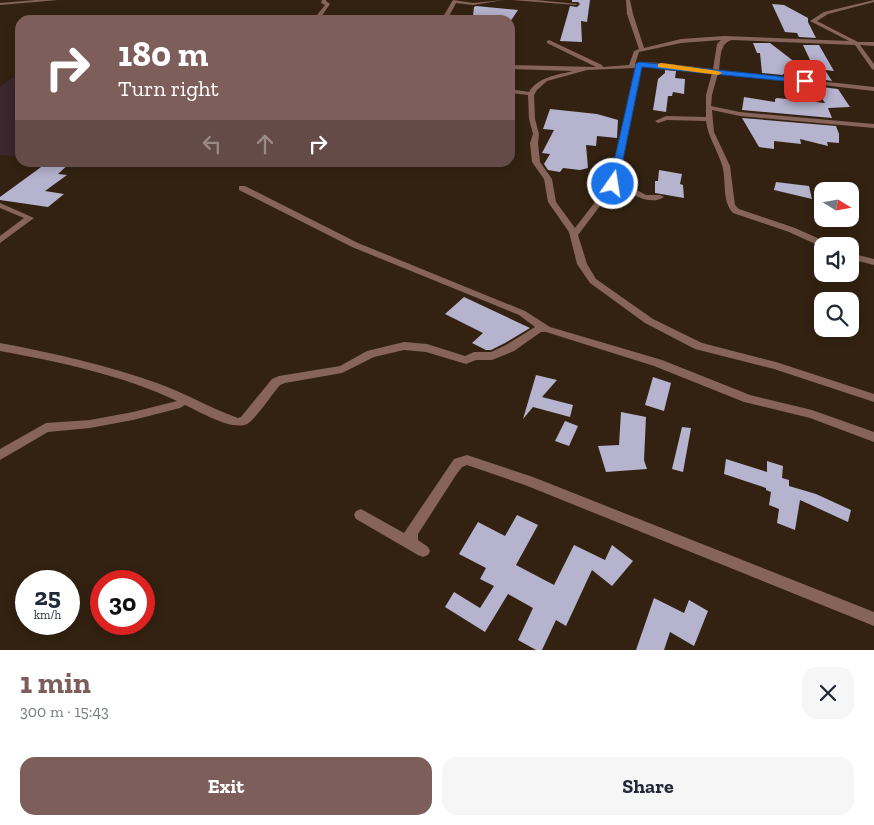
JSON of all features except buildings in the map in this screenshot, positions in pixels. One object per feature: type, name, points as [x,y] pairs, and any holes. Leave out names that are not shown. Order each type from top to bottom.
[{"type":"street","points":[[0,4],[56,0]]},
{"type":"street","points":[[320,15],[328,4],[323,2],[324,0]]},
{"type":"street","points":[[447,15],[456,1],[473,4],[502,0]]},
{"type":"street","points":[[514,0],[576,4]]},
{"type":"street","points":[[628,0],[630,14],[642,50]]},
{"type":"street","points":[[873,2],[826,13],[813,21],[856,43],[874,68]]},
{"type":"street","points":[[733,38],[720,43],[716,72],[709,95],[712,134],[726,163],[732,208],[814,240]]},
{"type":"street","points":[[574,235],[614,181],[636,65],[636,52],[680,41],[733,38],[874,44]]},
{"type":"street","points":[[549,42],[593,64],[614,68]]},
{"type":"street","points":[[515,67],[614,68],[636,65],[874,90]]},
{"type":"street","points":[[589,68],[548,78],[538,85],[531,94],[532,119],[536,134],[534,143],[536,162],[548,179],[554,205],[574,235],[582,264],[593,281],[662,329],[699,346],[782,368],[816,381],[874,398]]},
{"type":"street","points":[[515,92],[531,94]]},
{"type":"street","points":[[709,108],[740,114],[874,126]]},
{"type":"street","points":[[658,121],[666,118],[710,119]]},
{"type":"street","points":[[614,181],[645,197],[660,197]]},
{"type":"street","points":[[242,188],[355,245],[522,313],[546,329],[658,363],[748,399],[812,414],[874,437]]},
{"type":"street","points":[[0,205],[30,218],[0,240]]},
{"type":"street","points":[[859,258],[874,262]]},
{"type":"street","points":[[0,347],[60,358],[139,382],[238,422],[245,420],[276,382],[283,379],[342,369],[371,354],[404,346],[427,348],[466,360],[478,355],[492,356],[510,348],[539,329],[546,329]]},
{"type":"street","points":[[0,455],[46,428],[90,424],[133,416],[180,404]]},
{"type":"street","points":[[361,515],[423,551],[412,543],[411,533],[452,471],[458,464],[467,460],[529,481],[676,541],[814,593],[874,619]]},
{"type":"shaded area","points":[[15,77],[15,156],[0,155],[0,86]]},
{"type":"slow traffic","points":[[661,65],[718,73]]},
{"type":"route","points":[[613,184],[639,64],[758,78],[805,81]]}]
